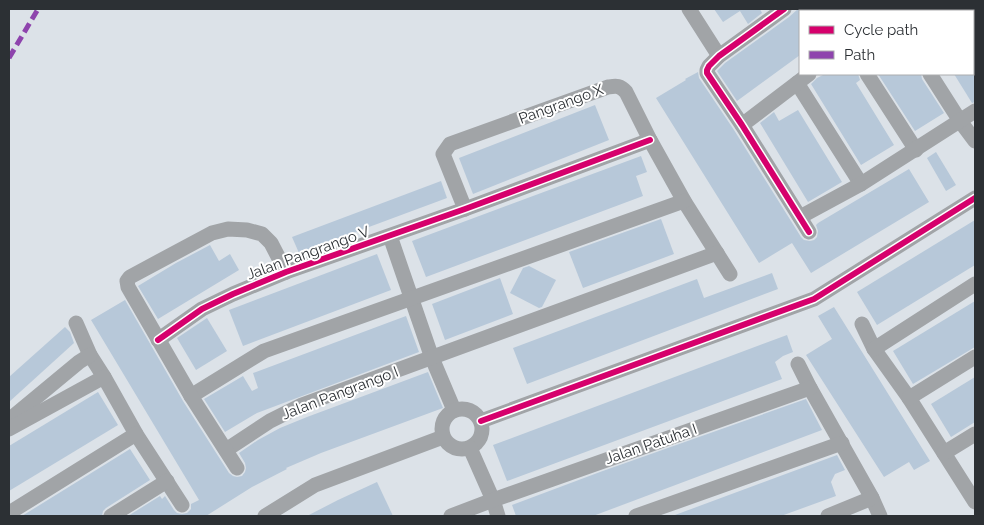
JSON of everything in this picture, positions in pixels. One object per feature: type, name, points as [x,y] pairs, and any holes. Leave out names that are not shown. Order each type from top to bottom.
[{"type":"street","points":[[689,9],[719,56]]},
{"type":"street","points":[[774,12],[708,66],[707,73],[809,232]]},
{"type":"street","points":[[742,125],[808,75]]},
{"type":"street","points":[[868,75],[916,150]]},
{"type":"street","points":[[931,75],[975,141]]},
{"type":"street","points":[[797,83],[861,184]]},
{"type":"street","name":"Pangrango X","points":[[465,209],[443,154],[450,144],[608,87],[622,87],[684,201],[730,274]]},
{"type":"street","points":[[800,217],[861,184],[975,111]]},
{"type":"street","name":"Jalan Pangrango V","points":[[158,340],[202,309],[286,272],[465,209],[650,140]]},
{"type":"street","points":[[481,421],[814,299],[975,198]]},
{"type":"street","points":[[191,396],[264,350],[684,201]]},
{"type":"street","points":[[236,468],[158,340],[128,287],[127,281],[130,277],[212,233],[228,229],[247,230],[262,234],[271,243],[286,272]]},
{"type":"street","points":[[390,236],[432,358],[454,410]]},
{"type":"street","name":"Jalan Pangrango I","points":[[226,450],[270,421],[302,405],[717,252]]},
{"type":"street","points":[[874,349],[975,284]]},
{"type":"street","points":[[76,323],[90,355],[104,376],[136,434],[182,505]]},
{"type":"street","points":[[862,324],[874,349],[909,398],[975,502]]},
{"type":"street","points":[[9,420],[90,355]]},
{"type":"street","points":[[909,398],[975,357]]},
{"type":"street","points":[[798,364],[872,498],[880,516]]},
{"type":"street","points":[[9,429],[104,376]]},
{"type":"street","name":"Jalan Patuha I","points":[[451,516],[810,388]]},
{"type":"street","points":[[464,408],[475,412],[481,421],[482,431],[478,441],[470,448],[459,449],[450,445],[443,437],[441,426],[446,416],[454,410],[464,408]]},
{"type":"street","points":[[9,513],[136,434]]},
{"type":"street","points":[[944,453],[975,434]]},
{"type":"street","points":[[265,516],[315,485],[443,437]]},
{"type":"street","points":[[636,516],[842,443]]},
{"type":"street","points":[[470,448],[498,516]]},
{"type":"street","points":[[111,516],[167,481]]},
{"type":"street","points":[[828,516],[872,498]]},
{"type":"building","points":[[714,9],[760,9],[762,13],[748,24],[740,11],[723,22]]},
{"type":"building","points":[[800,9],[799,56],[737,101],[717,71],[725,63]]},
{"type":"building","points":[[698,72],[699,78],[804,240],[810,241],[817,237],[816,225],[818,223],[909,169],[929,202],[811,273],[792,243],[759,263],[656,98]]},
{"type":"building","points":[[975,74],[975,102],[972,103],[955,75]]},
{"type":"building","points":[[823,75],[858,75],[860,80],[856,83],[894,145],[861,165],[811,84]]},
{"type":"building","points":[[879,75],[921,75],[944,113],[915,131]]},
{"type":"building","points":[[595,105],[609,140],[473,194],[459,158]]},
{"type":"building","points":[[798,110],[842,182],[808,202],[760,123],[774,112],[779,121]]},
{"type":"building","points":[[936,152],[956,185],[946,191],[927,158]]},
{"type":"building","points":[[641,156],[647,172],[636,176],[643,196],[426,277],[412,241]]},
{"type":"building","points":[[441,181],[447,198],[299,253],[292,237]]},
{"type":"building","points":[[661,219],[674,254],[583,288],[569,252]]},
{"type":"building","points":[[975,220],[975,265],[877,325],[857,292]]},
{"type":"building","points":[[210,245],[219,261],[230,254],[239,270],[158,319],[138,286]]},
{"type":"building","points":[[377,254],[391,290],[243,346],[229,310]]},
{"type":"building","points":[[529,266],[556,280],[542,307],[539,308],[510,293],[523,268]]},
{"type":"building","points":[[772,273],[778,289],[527,384],[513,348],[697,279],[704,298]]},
{"type":"building","points":[[500,278],[513,314],[445,340],[432,304]]},
{"type":"building","points":[[125,300],[183,401],[229,473],[233,476],[242,476],[245,472],[245,463],[239,453],[280,428],[428,372],[443,408],[321,453],[286,468],[206,516],[128,516],[160,496],[162,499],[165,496],[174,510],[182,514],[187,513],[191,509],[191,504],[199,500],[91,320]]},
{"type":"building","points":[[975,301],[975,347],[913,384],[893,351]]},
{"type":"building","points":[[834,307],[930,461],[914,470],[909,462],[884,477],[806,355],[832,339],[818,316]]},
{"type":"building","points":[[406,316],[419,352],[257,413],[225,432],[204,399],[243,376],[252,391],[258,388],[253,373]]},
{"type":"building","points":[[207,318],[227,351],[196,370],[177,338]]},
{"type":"building","points":[[65,327],[70,332],[74,343],[9,402],[9,377]]},
{"type":"building","points":[[787,335],[793,352],[775,362],[782,379],[507,481],[493,445]]},
{"type":"building","points":[[975,377],[975,422],[951,437],[931,404]]},
{"type":"building","points":[[98,392],[118,425],[9,491],[9,446]]},
{"type":"building","points":[[806,399],[822,430],[593,516],[516,516],[512,505]]},
{"type":"building","points":[[130,449],[150,480],[106,508],[102,516],[22,516]]},
{"type":"building","points":[[837,455],[845,470],[835,474],[831,482],[836,496],[781,516],[675,516],[675,515]]},
{"type":"building","points":[[377,482],[393,516],[307,516],[338,500]]},
{"type":"marked path","points":[[9,58],[38,9]]},
{"type":"cycle path","points":[[784,9],[719,56],[709,66],[707,73],[809,232]]},
{"type":"cycle path","points":[[158,340],[202,309],[286,272],[465,209],[650,140]]},
{"type":"cycle path","points":[[481,421],[814,299],[975,198]]}]
